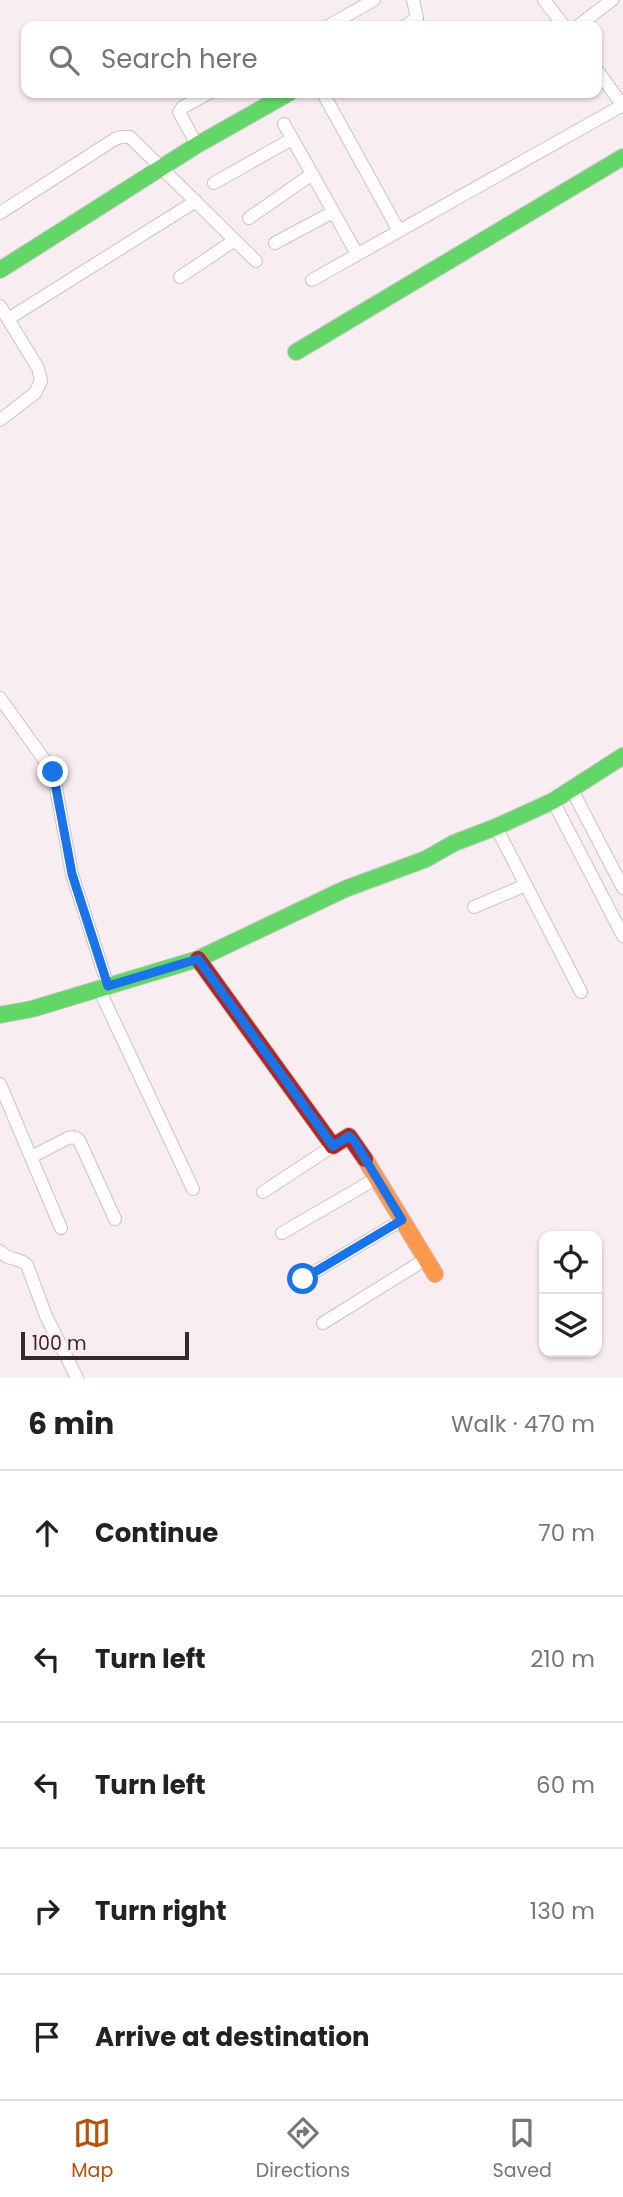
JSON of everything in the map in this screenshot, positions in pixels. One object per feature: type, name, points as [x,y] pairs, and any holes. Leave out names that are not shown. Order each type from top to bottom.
[{"type":"street","points":[[337,21],[374,0]]},
{"type":"street","points":[[412,21],[417,18],[413,0]]},
{"type":"street","points":[[544,0],[561,21]]},
{"type":"street","points":[[585,21],[612,0]]},
{"type":"street","points":[[312,280],[623,105],[602,77]]},
{"type":"street","points":[[197,145],[179,112],[200,98]]},
{"type":"street","points":[[0,270],[197,145],[280,98]]},
{"type":"street","points":[[325,98],[399,231]]},
{"type":"street","points":[[284,124],[357,254]]},
{"type":"street","points":[[0,213],[121,136],[135,140],[256,261]]},
{"type":"street","points":[[214,183],[292,139]]},
{"type":"street","points":[[296,352],[623,157]]},
{"type":"street","points":[[249,218],[312,174]]},
{"type":"street","points":[[8,318],[196,201]]},
{"type":"street","points":[[275,243],[333,212]]},
{"type":"street","points":[[180,277],[235,240]]},
{"type":"street","points":[[0,306],[38,368],[41,382],[35,393],[0,420]]},
{"type":"street","points":[[0,698],[53,772],[72,874],[104,988],[193,1189]]},
{"type":"street","points":[[0,1015],[33,1009],[198,959],[345,889],[426,859],[454,843],[553,801],[621,763]]},
{"type":"street","points":[[572,790],[623,888]]},
{"type":"street","points":[[553,801],[623,936]]},
{"type":"street","points":[[496,827],[581,992]]},
{"type":"street","points":[[474,907],[526,885]]},
{"type":"street","points":[[198,959],[333,1146]]},
{"type":"street","points":[[0,1084],[61,1228]]},
{"type":"street","points":[[263,1192],[346,1137],[352,1138],[435,1274]]},
{"type":"street","points":[[31,1157],[68,1138],[79,1140],[115,1219]]},
{"type":"street","points":[[282,1233],[377,1178]]},
{"type":"street","points":[[303,1279],[402,1220]]},
{"type":"street","points":[[0,1251],[7,1258],[22,1260],[27,1265],[46,1316],[77,1378]]},
{"type":"street","points":[[323,1323],[426,1259]]},
{"type":"traffic: fast","points":[[0,270],[197,145],[280,98]]},
{"type":"traffic: fast","points":[[296,352],[623,157]]},
{"type":"traffic: fast","points":[[0,1015],[32,1009],[198,959],[345,889],[426,859],[454,843],[553,801],[623,756]]},
{"type":"traffic: slow","points":[[365,1159],[435,1274]]},
{"type":"traffic: jam","points":[[198,959],[333,1146],[349,1136],[365,1159]]},
{"type":"route","points":[[53,772],[72,874],[108,986],[198,959],[333,1146],[346,1137],[352,1138],[402,1220],[303,1279]]}]
